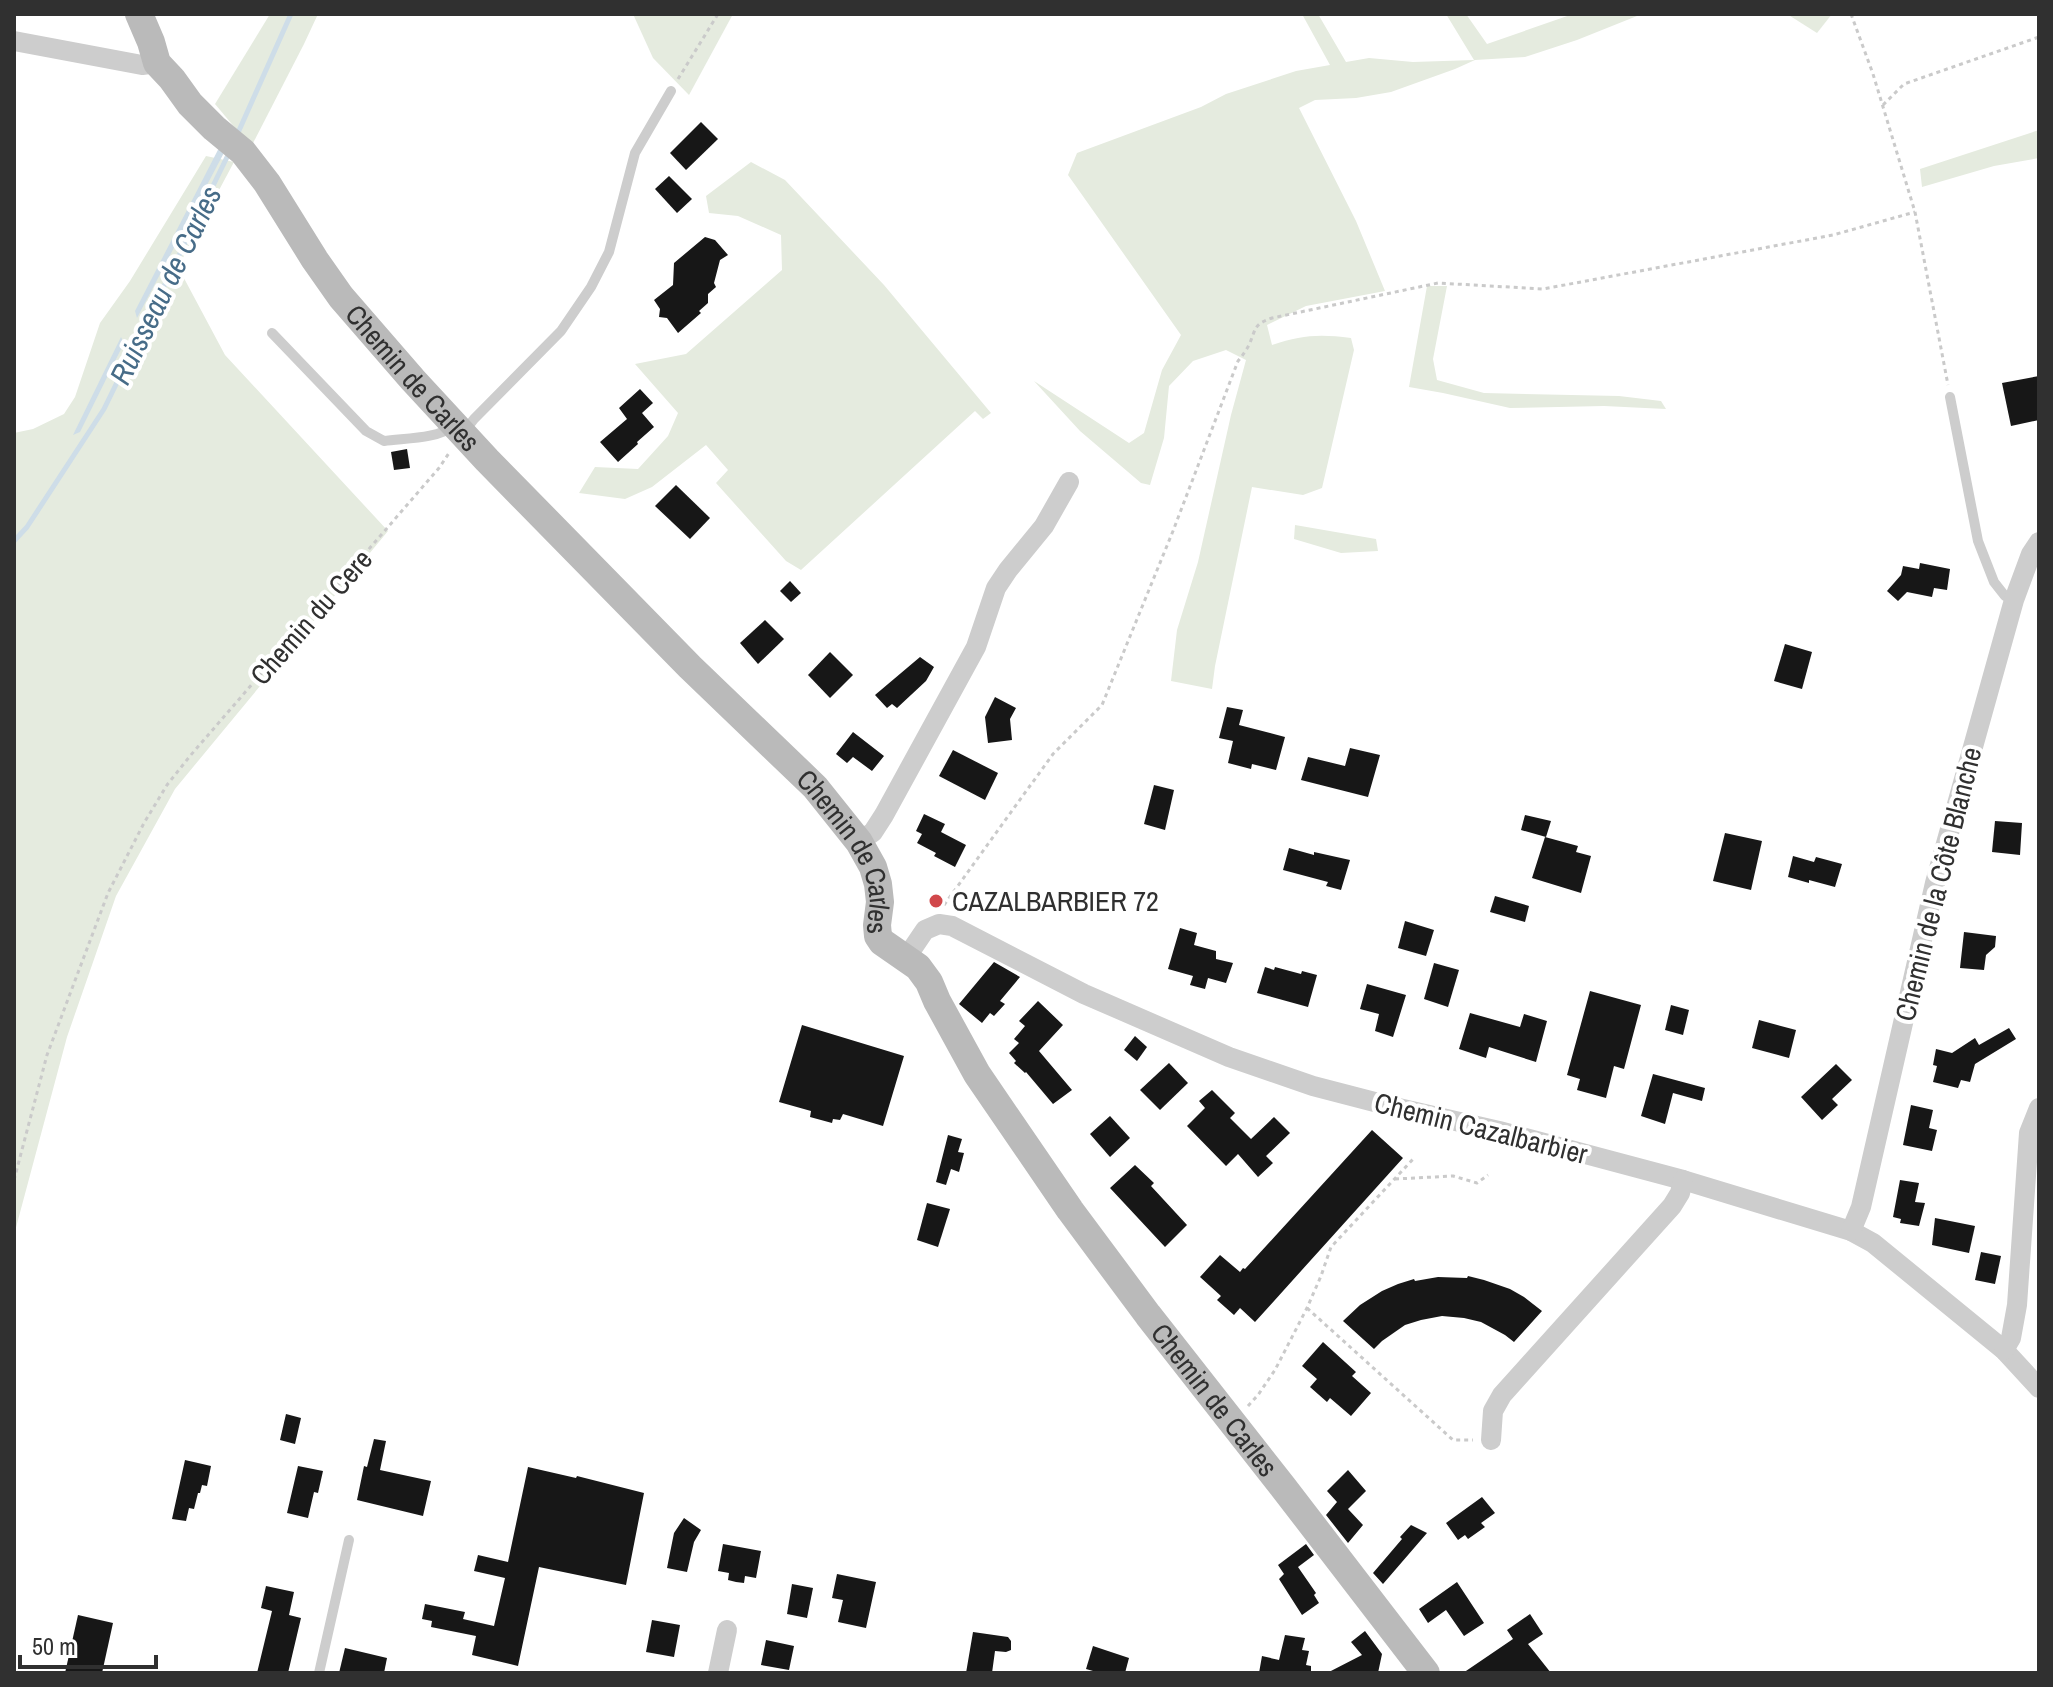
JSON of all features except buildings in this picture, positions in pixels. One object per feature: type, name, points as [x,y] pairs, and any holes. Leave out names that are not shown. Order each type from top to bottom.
[{"type":"street","points":[[14,41],[142,65],[157,63],[139,14]]},
{"type":"street","name":"Chemin de Carles","points":[[157,63],[190,104],[243,152],[267,183],[341,297],[413,380],[690,667],[815,787],[859,842],[873,867],[878,884],[878,936],[882,942],[918,967],[924,975],[977,1074],[1070,1210],[1426,1673]]},
{"type":"street","points":[[859,842],[873,832],[884,815],[958,682],[976,647],[996,588],[1044,526],[1069,482]]},
{"type":"street","name":"Chemin de la Côte Blanche","points":[[1851,1231],[1861,1207],[1935,883],[2014,600],[2031,554],[2039,542]]},
{"type":"street","points":[[906,958],[925,930],[939,924]]},
{"type":"street","name":"Chemin Cazalbarbier","points":[[939,924],[952,926],[1084,994],[1229,1057],[1339,1093],[1683,1180],[1851,1231],[1873,1243],[2004,1350],[2039,1388]]},
{"type":"street","points":[[2004,1350],[2011,1338],[2017,1305],[2029,1133],[2039,1108]]},
{"type":"street","points":[[1491,1440],[1493,1411],[1502,1395],[1672,1206],[1683,1180]]},
{"type":"street","points":[[718,1673],[727,1630]]},
{"type":"lane","points":[[272,333],[366,431],[377,438],[384,441],[431,436],[459,429],[474,419],[561,331],[591,287],[609,252],[635,153],[671,91]]},
{"type":"lane","points":[[1950,397],[1978,541],[1994,582],[2005,596],[2014,600]]},
{"type":"lane","points":[[319,1673],[349,1540]]},
{"type":"path","points":[[671,91],[718,14]]},
{"type":"path","points":[[1851,14],[1883,105],[1915,212],[1950,397]]},
{"type":"path","points":[[1883,105],[1904,84],[2039,37]]},
{"type":"path","points":[[939,924],[943,906],[1053,754],[1102,705],[1238,361],[1260,322],[1438,283],[1543,289],[1833,235],[1915,212]]},
{"type":"path","name":"Chemin du Cere","points":[[14,1180],[47,1055],[103,905],[144,823],[167,785],[190,756],[439,468],[459,429]]},
{"type":"path","points":[[1232,1421],[1258,1395],[1275,1370],[1307,1308],[1331,1247],[1415,1157]]},
{"type":"path","points":[[1394,1179],[1453,1176],[1477,1183],[1488,1175]]},
{"type":"path","points":[[1307,1308],[1453,1440],[1491,1440]]},
{"type":"shaded area","points":[[270,14],[318,14],[251,147],[215,104]]},
{"type":"shaded area","points":[[633,14],[733,14],[689,95],[653,58]]},
{"type":"shaded area","points":[[1302,14],[1318,14],[1346,62],[1369,58],[1413,62],[1474,60],[1446,14],[1466,14],[1487,44],[1573,14],[1642,14],[1525,57],[1475,60],[1391,92],[1315,100],[1299,108],[1356,221],[1385,291],[1306,306],[1267,325],[1272,345],[1302,337],[1329,336],[1351,338],[1354,350],[1322,488],[1303,495],[1252,487],[1212,689],[1171,681],[1177,630],[1198,562],[1246,360],[1226,350],[1193,361],[1169,386],[1164,438],[1150,485],[1141,483],[1080,431],[1034,381],[1129,443],[1144,433],[1162,370],[1181,335],[1068,175],[1077,153],[1201,107],[1226,94],[1296,71],[1330,65]]},
{"type":"shaded area","points":[[1787,14],[1832,14],[1817,33]]},
{"type":"shaded area","points":[[2039,130],[2039,158],[1994,166],[1922,187],[1920,169]]},
{"type":"shaded area","points":[[221,144],[227,147],[137,318],[135,311]]},
{"type":"shaded area","points":[[206,156],[234,162],[178,267],[225,355],[388,531],[175,789],[116,896],[67,1037],[14,1235],[14,433],[33,429],[64,414],[75,397],[100,323],[130,281]]},
{"type":"shaded area","points":[[751,162],[785,180],[884,285],[991,413],[983,419],[975,411],[801,570],[786,561],[716,483],[728,470],[706,445],[652,487],[625,499],[579,493],[595,467],[638,469],[668,436],[678,413],[635,364],[686,354],[782,270],[781,235],[738,216],[709,213],[706,196]]},
{"type":"shaded area","points":[[1427,286],[1447,286],[1433,359],[1437,380],[1484,393],[1619,396],[1661,401],[1666,409],[1604,406],[1510,408],[1409,387]]},
{"type":"shaded area","points":[[121,337],[124,343],[80,432],[73,435]]},
{"type":"shaded area","points":[[1295,525],[1376,539],[1378,551],[1341,553],[1294,539]]},
{"type":"waterway","name":"Ruisseau de Carles","points":[[237,135],[291,14]]},
{"type":"waterway","name":"Ruisseau de Carles","points":[[14,541],[27,527],[104,409],[230,151]]},
{"type":"place","name":"CAZALBARBIER 72","points":[[936,901]]}]
